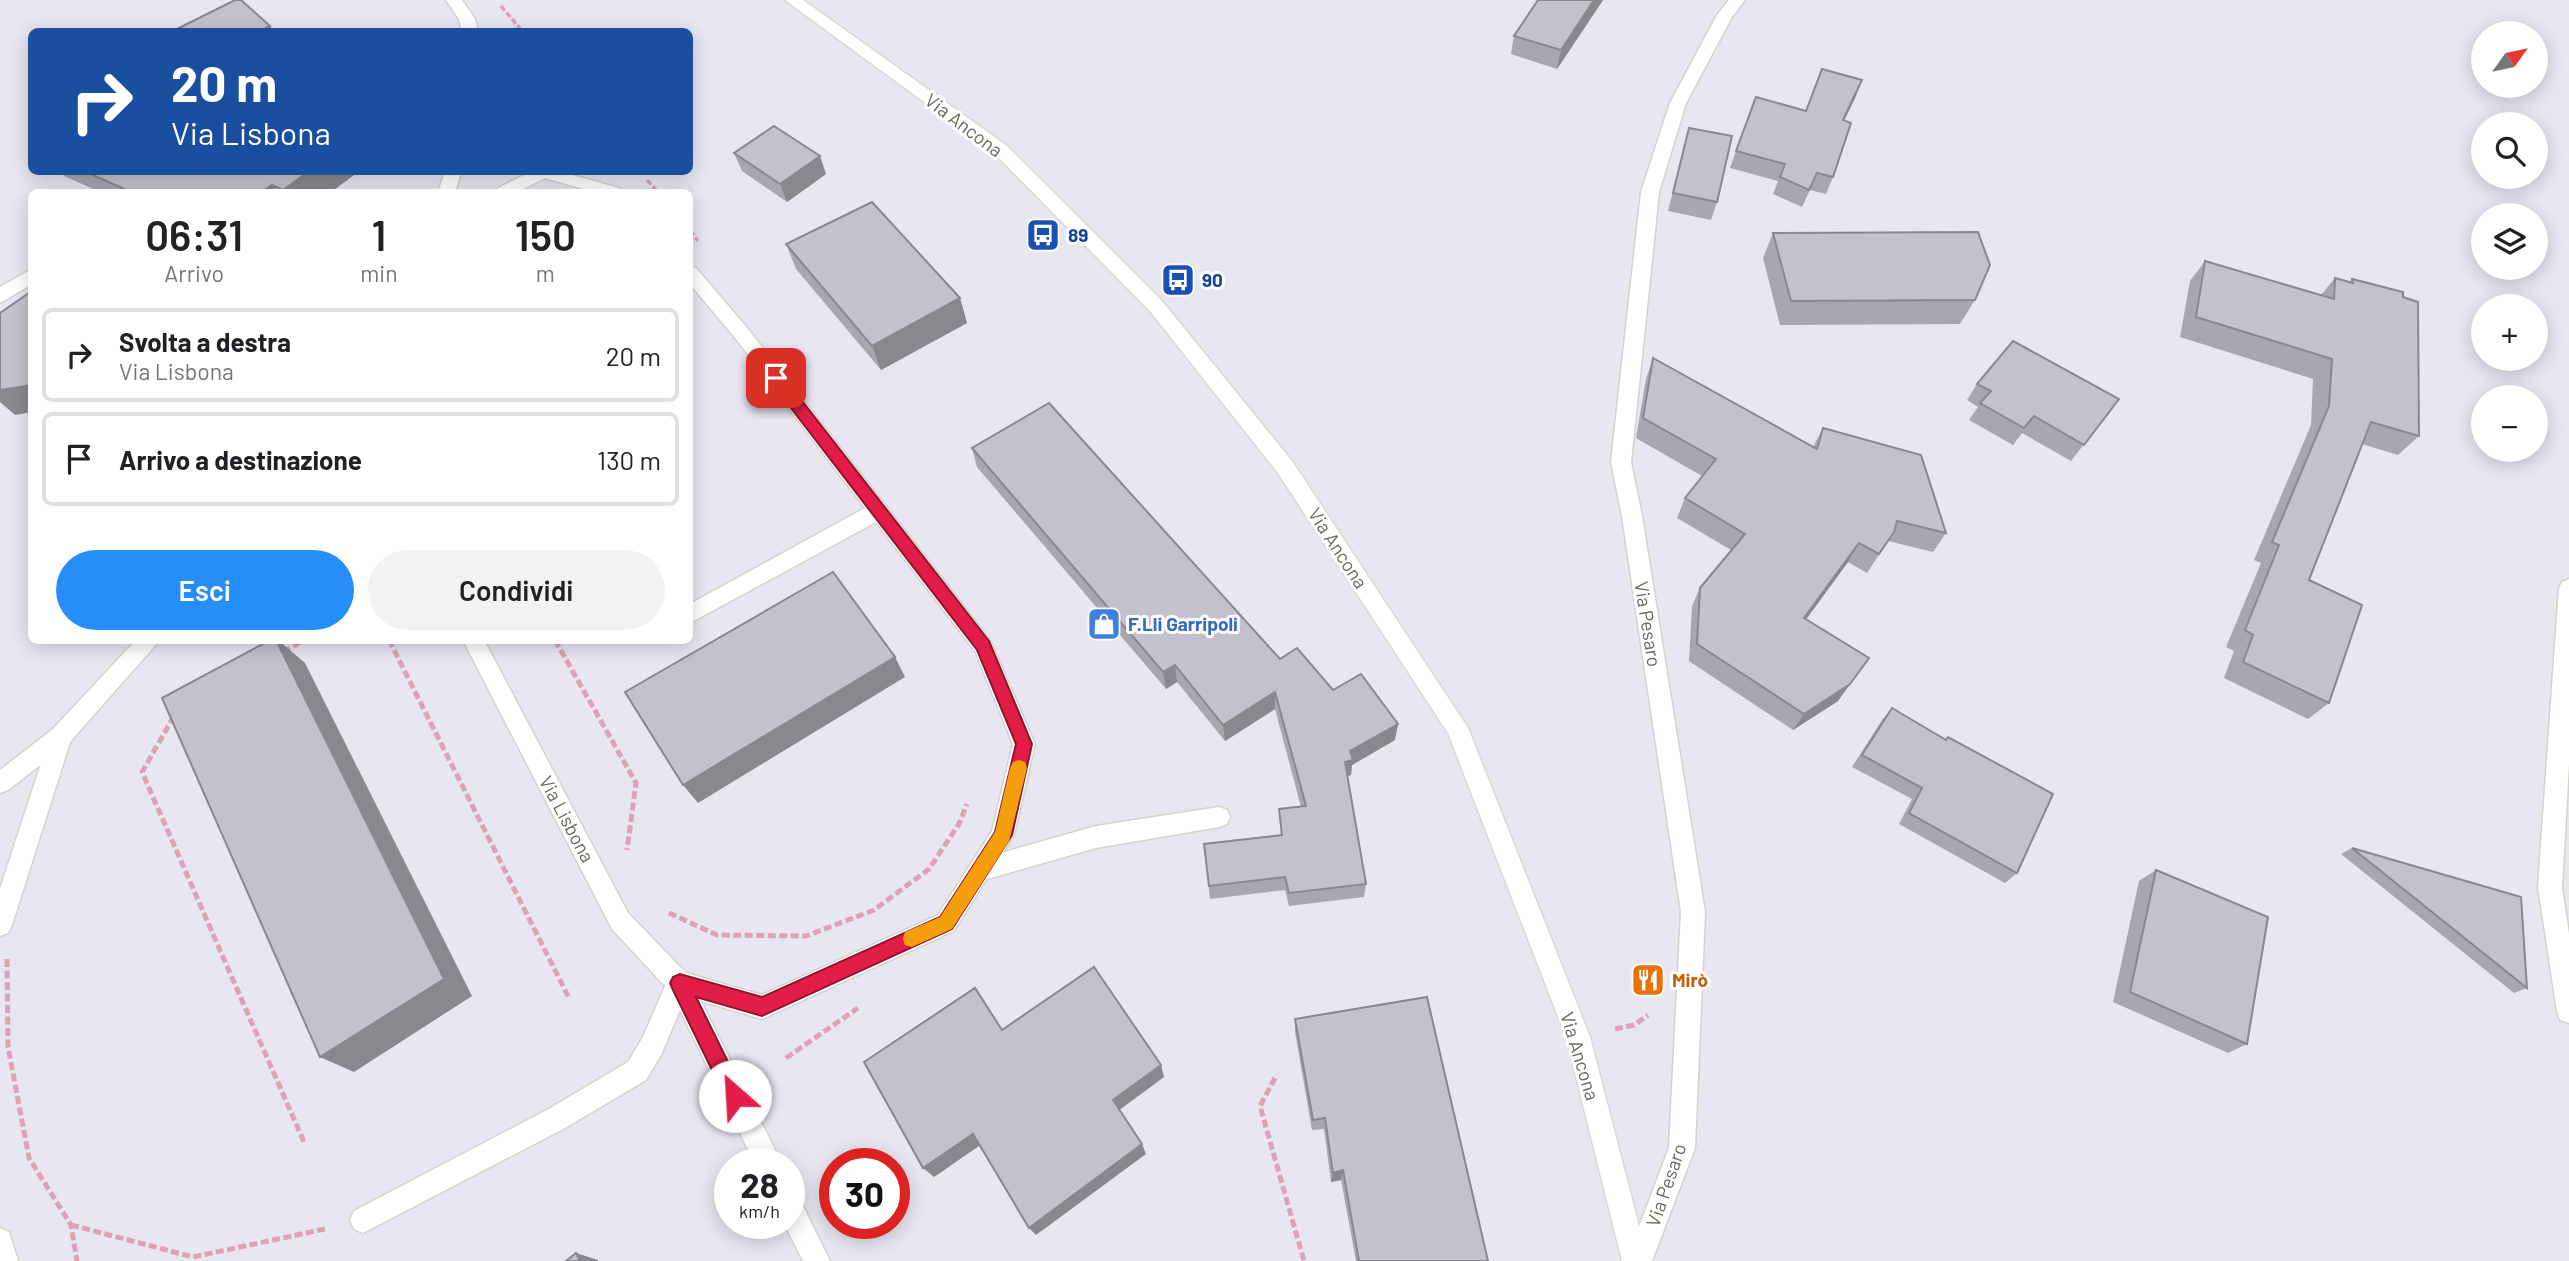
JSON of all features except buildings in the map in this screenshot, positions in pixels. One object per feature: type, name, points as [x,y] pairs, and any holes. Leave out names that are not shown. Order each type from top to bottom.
[{"type":"street","points":[[454,0],[469,25]]},
{"type":"street","name":"Via Ancona","points":[[793,0],[1001,150],[1156,306],[1285,467],[1457,728],[1578,1037],[1637,1261]]},
{"type":"street","name":"Via Pesaro","points":[[1637,1261],[1682,1148],[1692,912],[1632,516],[1621,462],[1650,191],[1678,103],[1725,15],[1737,0]]},
{"type":"street","points":[[510,189],[537,175]]},
{"type":"street","points":[[554,175],[602,189]]},
{"type":"street","points":[[606,175],[618,189]]},
{"type":"street","name":"Via Lisbona","points":[[680,983],[762,1007],[946,923],[1003,835],[1024,744],[983,646],[742,334],[693,277]]},
{"type":"street","points":[[0,296],[28,278]]},
{"type":"street","points":[[693,612],[878,511]]},
{"type":"street","points":[[2569,588],[2550,887],[2569,1011]]},
{"type":"street","points":[[0,783],[61,736],[146,644]]},
{"type":"street","name":"Via Lisbona","points":[[475,644],[620,921],[680,983],[761,1148]]},
{"type":"street","points":[[0,925],[61,736]]},
{"type":"street","points":[[980,870],[1096,837],[1219,817]]},
{"type":"street","points":[[363,1220],[556,1119],[637,1070],[652,1046],[680,983]]},
{"type":"street","points":[[805,1237],[817,1261]]},
{"type":"street","points":[[0,1241],[5,1261]]},
{"type":"path","points":[[496,0],[520,28]]},
{"type":"path","points":[[693,235],[706,251]]},
{"type":"path","points":[[281,653],[297,644]]},
{"type":"path","points":[[391,644],[569,998]]},
{"type":"path","points":[[557,644],[636,783],[625,862]]},
{"type":"path","points":[[180,706],[142,772],[304,1142]]},
{"type":"path","points":[[659,908],[717,935],[806,936],[874,910],[929,869],[959,824],[972,792]]},
{"type":"path","points":[[7,957],[8,1046],[29,1158],[71,1225],[77,1261]]},
{"type":"path","points":[[786,1058],[864,1005]]},
{"type":"path","points":[[1578,1037],[1634,1025],[1654,1010]]},
{"type":"path","points":[[1275,1077],[1260,1106],[1304,1261]]},
{"type":"path","points":[[71,1225],[193,1257],[363,1220]]},
{"type":"slow traffic","points":[[912,939],[946,923],[1003,835],[1019,768]]},
{"type":"place","name":"89","points":[[1043,235]]},
{"type":"place","name":"90","points":[[1178,280]]},
{"type":"place","name":"F.Lli Garripoli","points":[[1104,624]]},
{"type":"place","name":"Mirò","points":[[1648,980]]},
{"type":"route","points":[[735,1096],[680,983],[762,1007],[946,923],[1003,835],[1024,744],[983,646],[776,378]]}]
